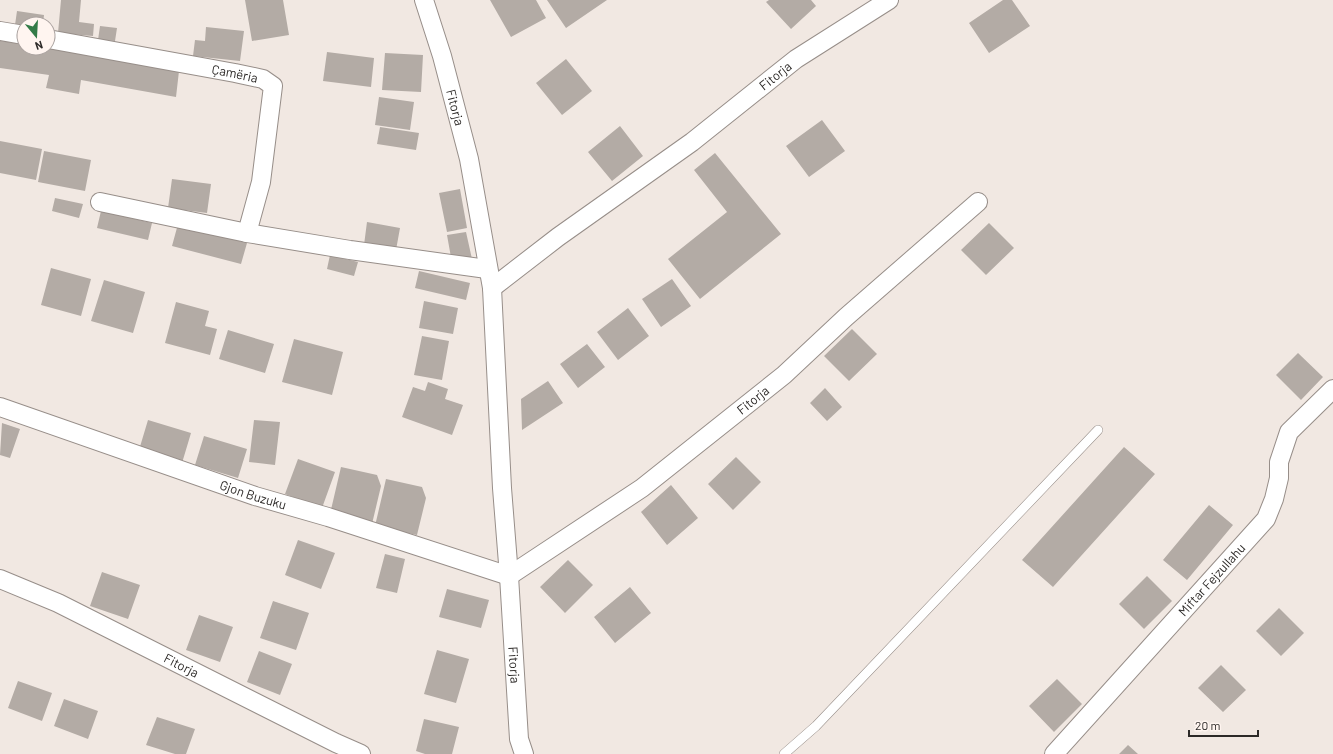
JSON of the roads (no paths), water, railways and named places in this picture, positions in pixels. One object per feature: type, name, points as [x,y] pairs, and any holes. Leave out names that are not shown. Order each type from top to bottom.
[{"type":"street","name":"Fitorja","points":[[424,0],[442,56],[469,159],[487,269],[492,288],[502,488],[519,739],[524,754]]},
{"type":"street","name":"Fitorja","points":[[492,288],[558,237],[692,142],[796,59],[889,0]]},
{"type":"street","points":[[0,31],[16,34]]},
{"type":"street","name":"Çamëria","points":[[56,40],[235,73],[263,79],[273,86],[261,182],[247,233]]},
{"type":"street","points":[[100,202],[247,233],[350,250],[487,269]]},
{"type":"street","name":"Fitorja","points":[[509,576],[642,488],[784,375],[846,317],[978,202]]},
{"type":"street","name":"Miftar Fejzullahu","points":[[1054,754],[1266,519],[1274,499],[1279,478],[1279,462],[1289,432],[1333,389]]},
{"type":"street","name":"Gjon Buzuku","points":[[0,407],[255,496],[328,517],[509,576]]},
{"type":"street","name":"Fitorja","points":[[0,579],[58,603],[336,743],[361,754]]},
{"type":"lane","points":[[784,754],[816,726],[1098,430]]}]
